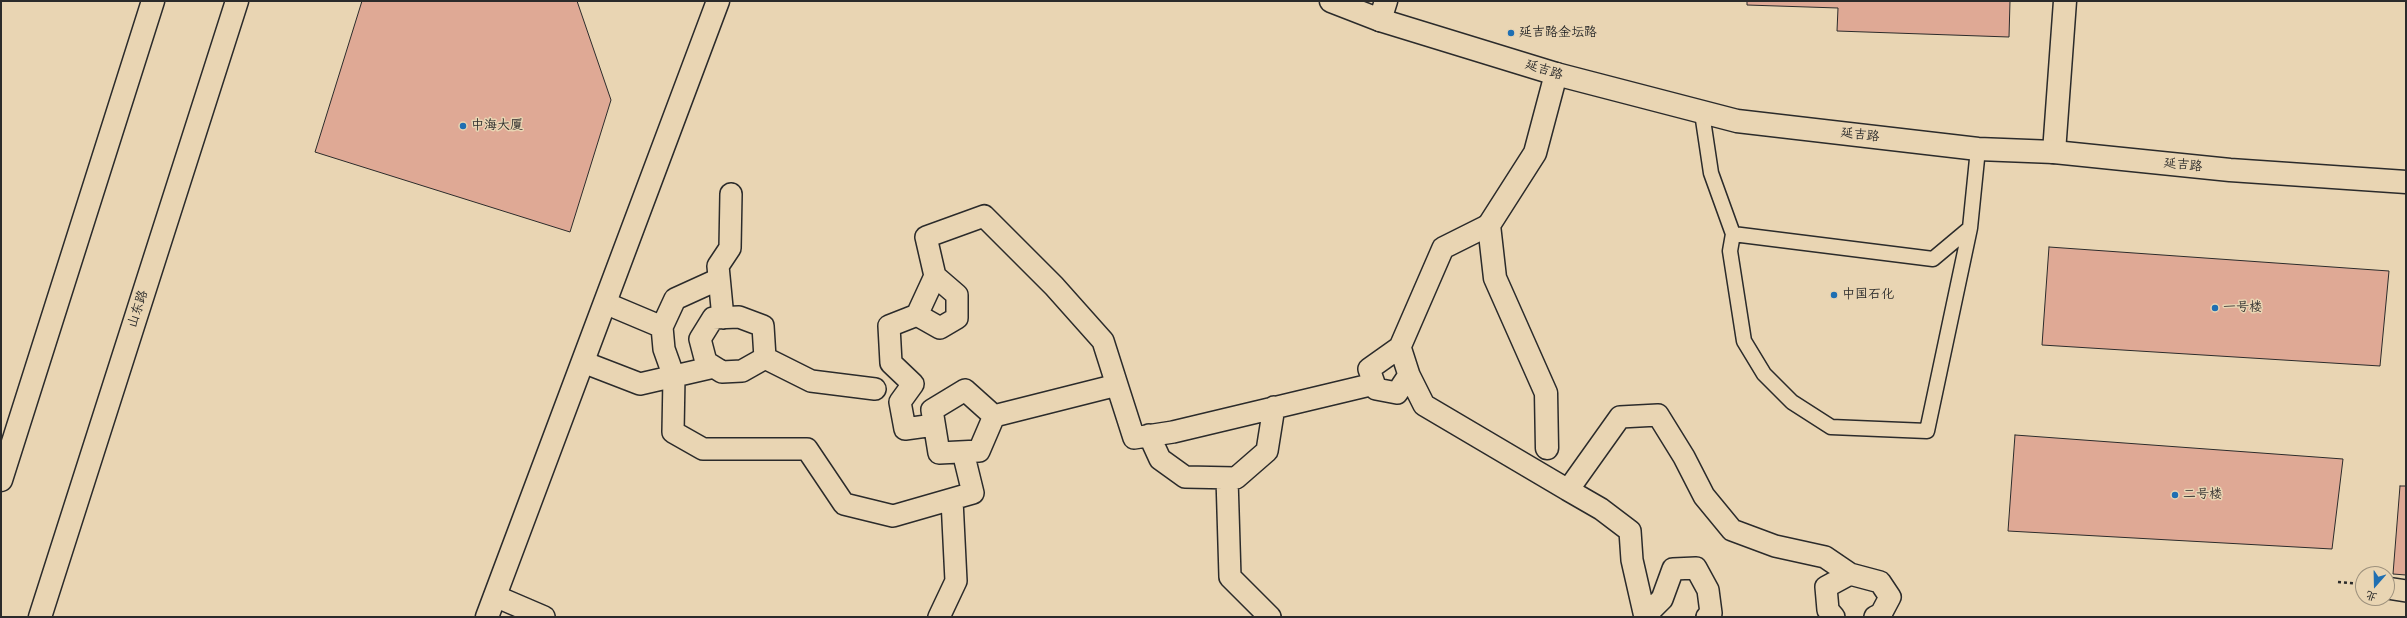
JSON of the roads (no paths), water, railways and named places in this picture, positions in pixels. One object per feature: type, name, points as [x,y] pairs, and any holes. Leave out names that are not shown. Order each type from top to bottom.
[{"type":"main road","points":[[1,480],[153,1]]},
{"type":"main road","name":"山东路","points":[[40,617],[237,1]]},
{"type":"main road","points":[[487,617],[718,1]]},
{"type":"main road","name":"延吉路","points":[[1331,1],[1383,10],[1556,74],[1737,121],[1978,149],[2054,152],[2230,170],[2406,182]]},
{"type":"main road","points":[[2054,152],[2065,1]]},
{"type":"main road","points":[[1547,448],[1546,393],[1495,278],[1489,225],[1536,153],[1556,74]]},
{"type":"street","points":[[723,318],[718,266],[730,248],[731,194]]},
{"type":"street","points":[[917,315],[940,328],[958,318],[957,295],[935,276],[926,237],[984,216],[1054,286],[1103,341],[1134,438],[1374,384]]},
{"type":"street","points":[[1409,375],[1397,393],[1376,389],[1369,369],[1400,347],[1443,248],[1489,225]]},
{"type":"street","points":[[934,425],[905,429],[900,402],[913,384],[891,363],[889,326],[917,315],[935,276]]},
{"type":"street","points":[[719,279],[675,299],[662,327],[664,349],[674,377],[673,432],[703,449],[807,449],[844,504],[893,516],[972,493],[963,452]]},
{"type":"street","points":[[605,303],[662,327]]},
{"type":"street","points":[[739,317],[763,326],[765,358],[742,371],[722,372],[706,362],[700,339],[713,318],[739,317]]},
{"type":"street","points":[[1400,347],[1409,375],[1424,406],[1601,508],[1630,532],[1632,560],[1645,617]]},
{"type":"street","points":[[765,358],[811,381],[875,389]]},
{"type":"street","points":[[583,362],[640,384],[714,367]]},
{"type":"street","points":[[891,363],[873,383],[878,399],[900,402]]},
{"type":"street","points":[[994,416],[1117,385]]},
{"type":"street","points":[[965,390],[994,416],[979,451],[939,453],[932,410],[965,390]]},
{"type":"street","points":[[1149,435],[1160,459],[1185,477],[1236,478],[1267,451],[1274,407]]},
{"type":"street","points":[[1568,490],[1620,417],[1658,415],[1684,457],[1704,496],[1732,530],[1775,546],[1826,556],[1850,574],[1880,582],[1890,597],[1881,614],[1875,617]]},
{"type":"street","points":[[1226,478],[1230,577],[1270,617]]},
{"type":"street","points":[[939,617],[956,581],[952,500]]},
{"type":"street","points":[[1645,617],[1662,600],[1673,569],[1696,568],[1708,590],[1711,613],[1707,617]]},
{"type":"street","points":[[1834,617],[1828,610],[1826,587],[1850,574]]},
{"type":"street","points":[[2395,589],[2406,591]]},
{"type":"street","points":[[495,596],[544,617]]},
{"type":"lane","points":[[1702,113],[1711,173],[1733,234],[1730,251],[1744,341],[1764,374],[1792,402],[1831,427],[1927,431],[1970,228],[1978,149]]},
{"type":"lane","points":[[1733,234],[1933,259],[1970,228]]},
{"type":"place","name":"延吉路金坛路","points":[[1511,33]]},
{"type":"place","name":"中海大厦","points":[[463,126]]},
{"type":"place","name":"中国石化","points":[[1834,295]]},
{"type":"place","name":"一号楼","points":[[2215,308]]},
{"type":"place","name":"二号楼","points":[[2175,495]]}]
